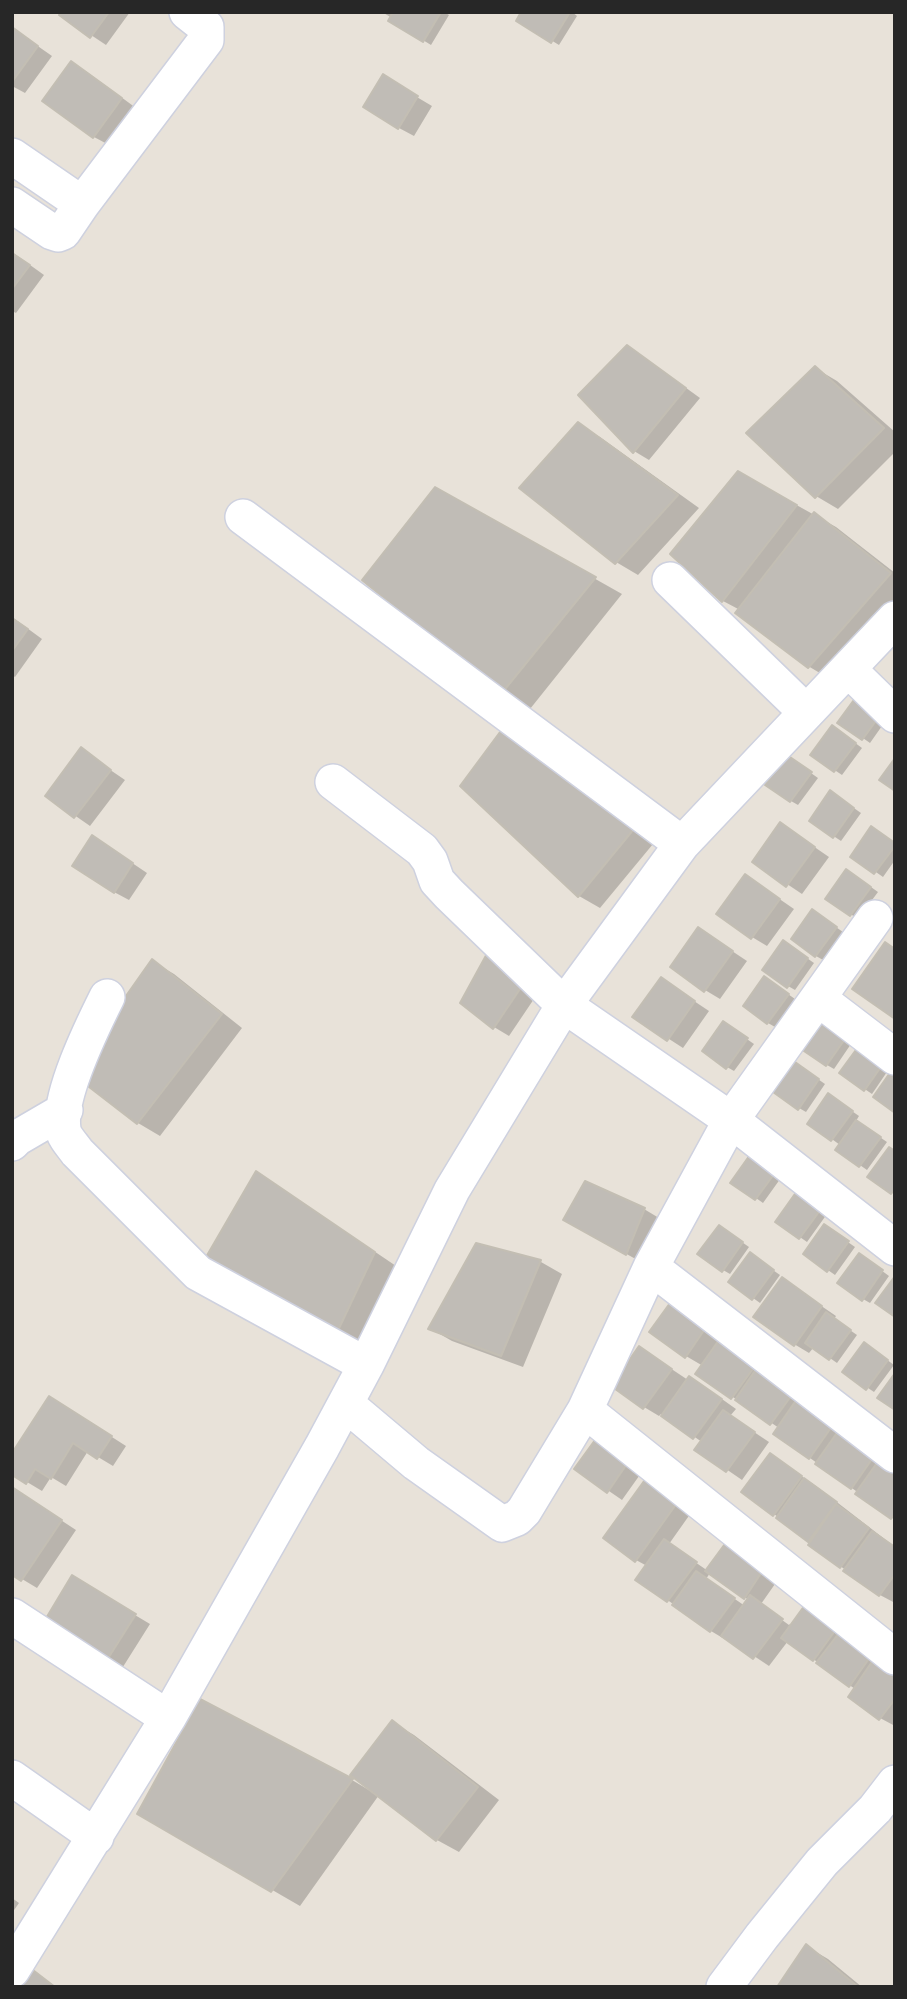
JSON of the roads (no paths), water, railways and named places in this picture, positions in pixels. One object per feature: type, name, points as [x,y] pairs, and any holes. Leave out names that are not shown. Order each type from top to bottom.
[{"type":"street","points":[[12,205],[58,234],[63,232],[206,40],[206,27],[187,12]]},
{"type":"street","points":[[12,156],[82,204]]},
{"type":"street","points":[[243,517],[682,844]]},
{"type":"street","points":[[670,580],[806,712]]},
{"type":"street","points":[[12,1970],[168,1718],[346,1404],[452,1190],[564,1005],[682,844],[895,620]]},
{"type":"street","points":[[848,669],[895,715]]},
{"type":"street","points":[[332,782],[422,850],[430,861],[437,880],[449,894],[564,1005],[731,1120],[895,1248]]},
{"type":"street","points":[[346,1404],[416,1463],[502,1524],[517,1518],[524,1511],[585,1410],[651,1267],[731,1120],[875,918]]},
{"type":"street","points":[[107,997],[83,1045],[65,1100],[63,1131],[77,1152],[198,1273],[366,1365]]},
{"type":"street","points":[[818,999],[895,1057]]},
{"type":"street","points":[[12,1143],[65,1110]]},
{"type":"street","points":[[651,1267],[895,1455]]},
{"type":"street","points":[[585,1410],[890,1643]]},
{"type":"street","points":[[12,1616],[168,1718]]},
{"type":"street","points":[[12,1778],[96,1837]]},
{"type":"street","points":[[724,1987],[822,1862],[875,1809],[895,1783]]}]
